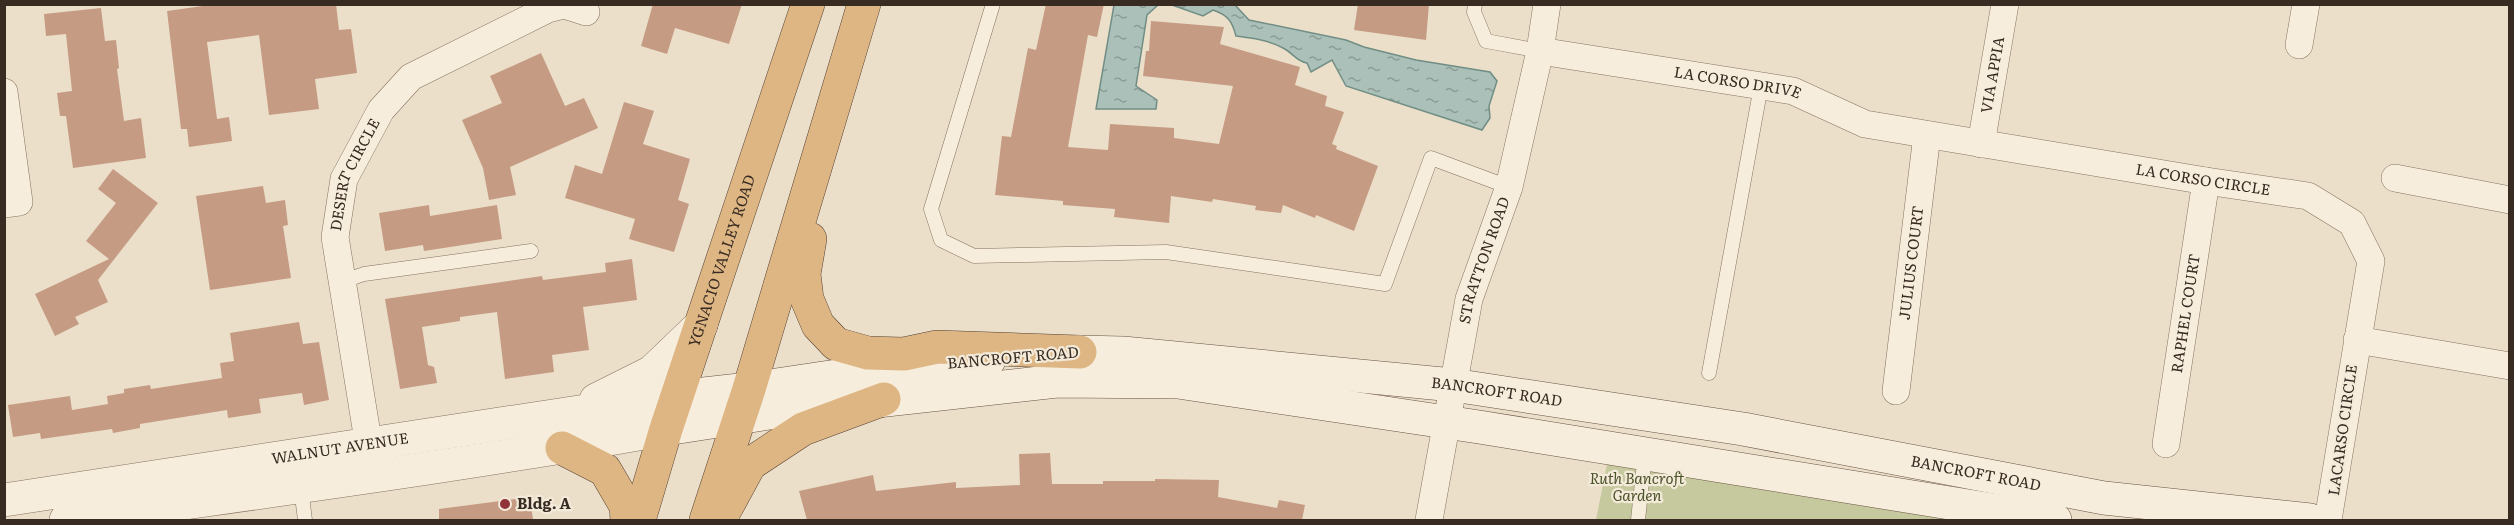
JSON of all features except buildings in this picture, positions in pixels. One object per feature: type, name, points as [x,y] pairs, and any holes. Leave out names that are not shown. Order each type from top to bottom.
[{"type":"highway","name":"YGNACIO VALLEY ROAD","points":[[639,520],[666,429],[808,4]]},
{"type":"highway","points":[[706,520],[744,403],[864,4]]},
{"type":"highway","points":[[832,115],[804,274],[807,299],[813,316],[836,344],[868,353],[904,354],[938,347],[1080,352]]},
{"type":"highway","points":[[721,520],[726,506],[750,464],[803,429],[884,399]]},
{"type":"highway","points":[[562,448],[605,470],[626,506],[627,520]]},
{"type":"main road","points":[[573,412],[652,372],[701,326]]},
{"type":"main road","name":"BANCROFT ROAD","points":[[666,429],[744,403],[884,369],[1080,352],[1135,354],[1453,386],[1743,429],[2104,498],[2310,520]]},
{"type":"main road","name":"BANCROFT ROAD","points":[[677,397],[744,403],[884,399],[1057,381],[1178,382],[1446,422],[2055,520]]},
{"type":"main road","name":"WALNUT AVENUE","points":[[4,501],[677,397]]},
{"type":"main road","points":[[66,520],[301,488],[562,448],[666,429]]},
{"type":"street","name":"STRATTON ROAD","points":[[1430,520],[1469,298],[1509,187],[1540,51],[1547,4]]},
{"type":"street","name":"VIA APPIA","points":[[1981,144],[2005,4]]},
{"type":"street","points":[[2299,45],[2306,4]]},
{"type":"street","name":"DESERT CIRCLE","points":[[374,476],[335,237],[344,178],[381,110],[411,77],[548,9],[564,5],[587,8]]},
{"type":"street","name":"LA CORSO DRIVE","points":[[1540,51],[1793,91],[1865,124],[1928,135]]},
{"type":"street","points":[[4,92],[19,202],[4,204]]},
{"type":"street","name":"LA CORSO CIRCLE","points":[[1928,135],[2206,182],[2308,196],[2352,223],[2371,261],[2357,340]]},
{"type":"street","name":"JULIUS COURT","points":[[1896,391],[1928,135]]},
{"type":"street","points":[[2396,178],[2510,200]]},
{"type":"street","name":"RAPHEL COURT","points":[[2166,444],[2206,182]]},
{"type":"street","points":[[2357,340],[2510,366]]},
{"type":"street","name":"LACARSO CIRCLE","points":[[2328,520],[2357,340]]},
{"type":"lane","points":[[993,4],[931,209],[941,240],[974,256],[1166,252],[1385,284],[1431,158],[1509,187]]},
{"type":"lane","points":[[1475,4],[1474,12],[1486,41],[1540,51]]},
{"type":"lane","points":[[1709,373],[1761,86]]},
{"type":"lane","points":[[342,282],[364,274],[531,251]]},
{"type":"lane","points":[[1638,520],[1645,454]]},
{"type":"lane","points":[[301,488],[305,520]]},
{"type":"green space","name":"Ruth Bancroft Garden","points":[[1610,449],[2055,520],[1596,520]]},
{"type":"water","points":[[1114,5],[1158,5],[1147,15],[1136,86],[1157,100],[1156,109],[1096,109]]},
{"type":"water","points":[[1172,5],[1235,5],[1249,20],[1346,40],[1416,60],[1490,72],[1497,81],[1489,106],[1490,118],[1482,130],[1346,86],[1332,60],[1311,72],[1307,63],[1300,61],[1277,45],[1236,36],[1229,19],[1218,12],[1213,10],[1203,16]]},
{"type":"place","name":"Bldg. A","points":[[505,504]]}]
